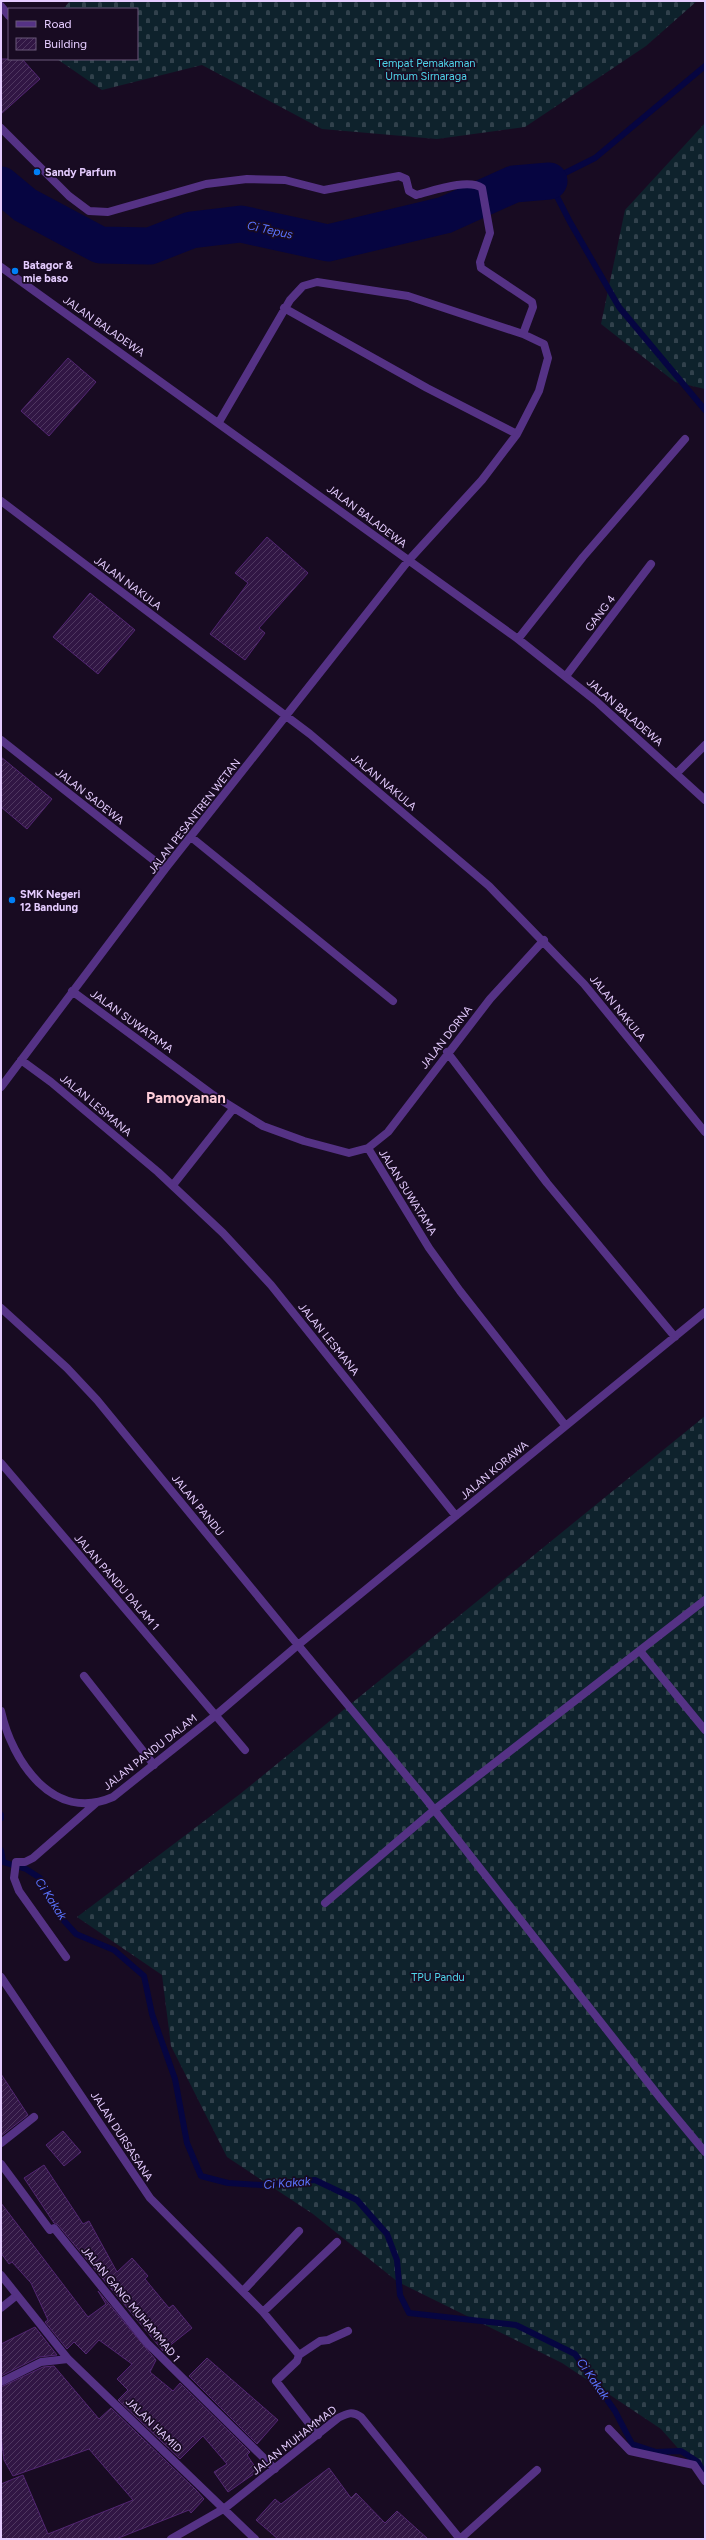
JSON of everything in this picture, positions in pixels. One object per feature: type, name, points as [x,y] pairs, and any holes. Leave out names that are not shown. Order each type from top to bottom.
[{"type":"street","points":[[1,6],[8,15]]},
{"type":"street","points":[[1,128],[69,196],[89,211],[108,212],[206,184],[247,179],[285,180],[324,190],[399,176],[406,179],[409,191],[416,195],[454,185],[478,185],[482,188],[490,233],[480,262],[481,268],[532,302],[534,307],[523,334]]},
{"type":"street","name":"JALAN BALADEWA","points":[[1,267],[219,422],[408,561],[518,639],[566,676],[677,773],[705,800]]},
{"type":"street","name":"JALAN PESANTREN WETAN","points":[[1,1087],[165,869],[287,717],[408,561],[482,480],[517,434],[539,390],[548,358],[544,344],[523,334],[408,296],[317,282],[303,286],[284,308],[219,422]]},
{"type":"street","points":[[284,308],[426,388],[517,434]]},
{"type":"street","points":[[518,639],[583,557],[686,438]]},
{"type":"street","name":"JALAN NAKULA","points":[[1,501],[287,717],[489,886],[544,940],[584,984],[705,1132]]},
{"type":"street","name":"GANG 4","points":[[566,676],[651,564]]},
{"type":"street","name":"JALAN SADEWA","points":[[1,740],[165,869]]},
{"type":"street","points":[[677,773],[705,746]]},
{"type":"street","points":[[190,837],[393,1001]]},
{"type":"street","name":"JALAN DORNA","points":[[368,1148],[388,1132],[447,1052],[490,999],[544,940]]},
{"type":"street","name":"JALAN SUWATAMA","points":[[72,991],[233,1109],[263,1126],[304,1142],[349,1153],[368,1148],[430,1248],[460,1291],[565,1425]]},
{"type":"street","points":[[447,1052],[547,1183],[675,1337]]},
{"type":"street","name":"JALAN LESMANA","points":[[21,1060],[51,1082],[173,1186],[223,1233],[272,1285],[456,1516]]},
{"type":"street","points":[[173,1186],[233,1109]]},
{"type":"street","name":"JALAN PANDU","points":[[1,1308],[67,1368],[97,1400],[298,1644]]},
{"type":"street","name":"JALAN KORAWA","points":[[298,1644],[705,1312]]},
{"type":"street","name":"JALAN PANDU DALAM 1","points":[[1,1463],[245,1750]]},
{"type":"street","points":[[325,1903],[434,1810],[705,1600]]},
{"type":"street","points":[[216,1715],[298,1644],[434,1810],[656,2093],[705,2152]]},
{"type":"street","points":[[640,1651],[705,1730]]},
{"type":"street","points":[[84,1676],[154,1765]]},
{"type":"street","name":"JALAN PANDU DALAM","points":[[1,1711],[4,1726],[26,1771],[39,1784],[62,1797],[81,1803],[96,1803],[117,1794],[216,1715]]},
{"type":"street","points":[[66,1957],[19,1891],[14,1878],[15,1866],[33,1858],[96,1803]]},
{"type":"street","name":"JALAN DURSASANA","points":[[1,1977],[150,2198],[243,2291],[299,2354]]},
{"type":"street","points":[[1,2142],[34,2117]]},
{"type":"street","name":"JALAN GANG MUHAMMAD 1","points":[[1,2164],[50,2230],[54,2228],[147,2343],[275,2469]]},
{"type":"street","points":[[243,2291],[299,2231]]},
{"type":"street","points":[[263,2312],[338,2242]]},
{"type":"street","name":"JALAN HAMID","points":[[1,2275],[16,2296],[68,2359],[225,2508],[255,2539]]},
{"type":"street","points":[[1,2308],[16,2296]]},
{"type":"street","points":[[318,2435],[276,2381],[297,2361],[299,2354],[320,2342],[348,2331]]},
{"type":"street","points":[[1,2382],[41,2362],[68,2359]]},
{"type":"street","name":"JALAN MUHAMMAD","points":[[171,2539],[225,2508],[348,2412],[355,2413],[361,2418],[460,2539]]},
{"type":"street","points":[[609,2429],[630,2451],[694,2465],[705,2481]]},
{"type":"street","points":[[460,2539],[536,2470]]},
{"type":"green space","name":"Tempat Pemakaman Umum Sirnaraga","points":[[70,1],[697,1],[646,46],[525,127],[437,139],[322,129],[202,65],[102,90],[58,60],[138,60],[138,8],[64,8]]},
{"type":"green space","points":[[705,123],[705,389],[675,382],[601,324],[625,210]]},
{"type":"green space","name":"TPU Pandu","points":[[705,1416],[705,2479],[661,2429],[562,2363],[398,2282],[313,2214],[227,2157],[171,2046],[162,1975],[77,1917],[240,1794]]},
{"type":"building","points":[[1,59],[23,60],[40,79],[1,114]]},
{"type":"building","points":[[68,358],[96,382],[49,436],[21,411]]},
{"type":"building","points":[[267,537],[308,573],[259,628],[265,633],[245,660],[210,634],[248,583],[235,573]]},
{"type":"building","points":[[90,593],[135,630],[98,674],[53,637]]},
{"type":"building","points":[[1,757],[52,799],[27,829],[1,807]]},
{"type":"building","points":[[1,2074],[28,2115],[1,2136]]},
{"type":"building","points":[[63,2131],[81,2152],[64,2166],[46,2145]]},
{"type":"building","points":[[44,2165],[83,2224],[89,2221],[117,2272],[132,2258],[148,2276],[145,2279],[169,2308],[173,2305],[192,2328],[163,2351],[58,2225],[54,2223],[24,2178]]},
{"type":"building","points":[[1,2203],[88,2317],[106,2304],[98,2291],[156,2360],[150,2372],[173,2391],[180,2383],[250,2452],[247,2455],[258,2471],[228,2492],[214,2472],[227,2464],[203,2436],[180,2459],[118,2400],[128,2390],[117,2379],[132,2364],[99,2340],[86,2354],[74,2342],[67,2349],[45,2322],[48,2320],[31,2283],[12,2262],[9,2264],[1,2253]]},
{"type":"building","points":[[35,2327],[57,2355],[39,2357],[1,2376],[1,2344]]},
{"type":"building","points":[[207,2358],[278,2420],[257,2444],[189,2376]]},
{"type":"building","points":[[54,2366],[99,2419],[111,2408],[196,2490],[204,2499],[191,2513],[189,2510],[116,2539],[1,2539],[1,2484],[23,2475],[48,2534],[133,2500],[89,2449],[13,2476],[4,2460],[1,2437],[1,2387],[43,2367]]},
{"type":"building","points":[[329,2468],[351,2498],[356,2493],[385,2523],[397,2511],[428,2539],[278,2539],[256,2520],[275,2499],[281,2504]]},
{"type":"waterway","points":[[705,66],[595,158],[549,181],[570,222],[619,307],[705,410]]},
{"type":"waterway","name":"Ci Tepus","points":[[1,185],[25,205],[100,245],[150,246],[191,230],[241,224],[328,243],[445,215],[514,184],[549,181]]},
{"type":"waterway","name":"Ci Kakak","points":[[1,1850],[3,1862],[26,1869],[40,1878],[57,1913],[76,1934],[114,1950],[144,1976],[152,2014],[175,2079],[187,2143],[201,2176],[228,2183],[261,2185],[315,2180],[357,2200],[387,2234],[397,2260],[400,2295],[409,2313],[516,2325],[575,2354],[615,2411],[632,2444],[656,2452],[681,2451],[698,2462],[705,2475]]},
{"type":"place","name":"Sandy Parfum","points":[[37,172]]},
{"type":"place","name":"Batagor & mie baso","points":[[15,271]]},
{"type":"place","name":"SMK Negeri 12 Bandung","points":[[12,900]]},
{"type":"district","name":"Pamoyanan","points":[[186,1098]]}]
